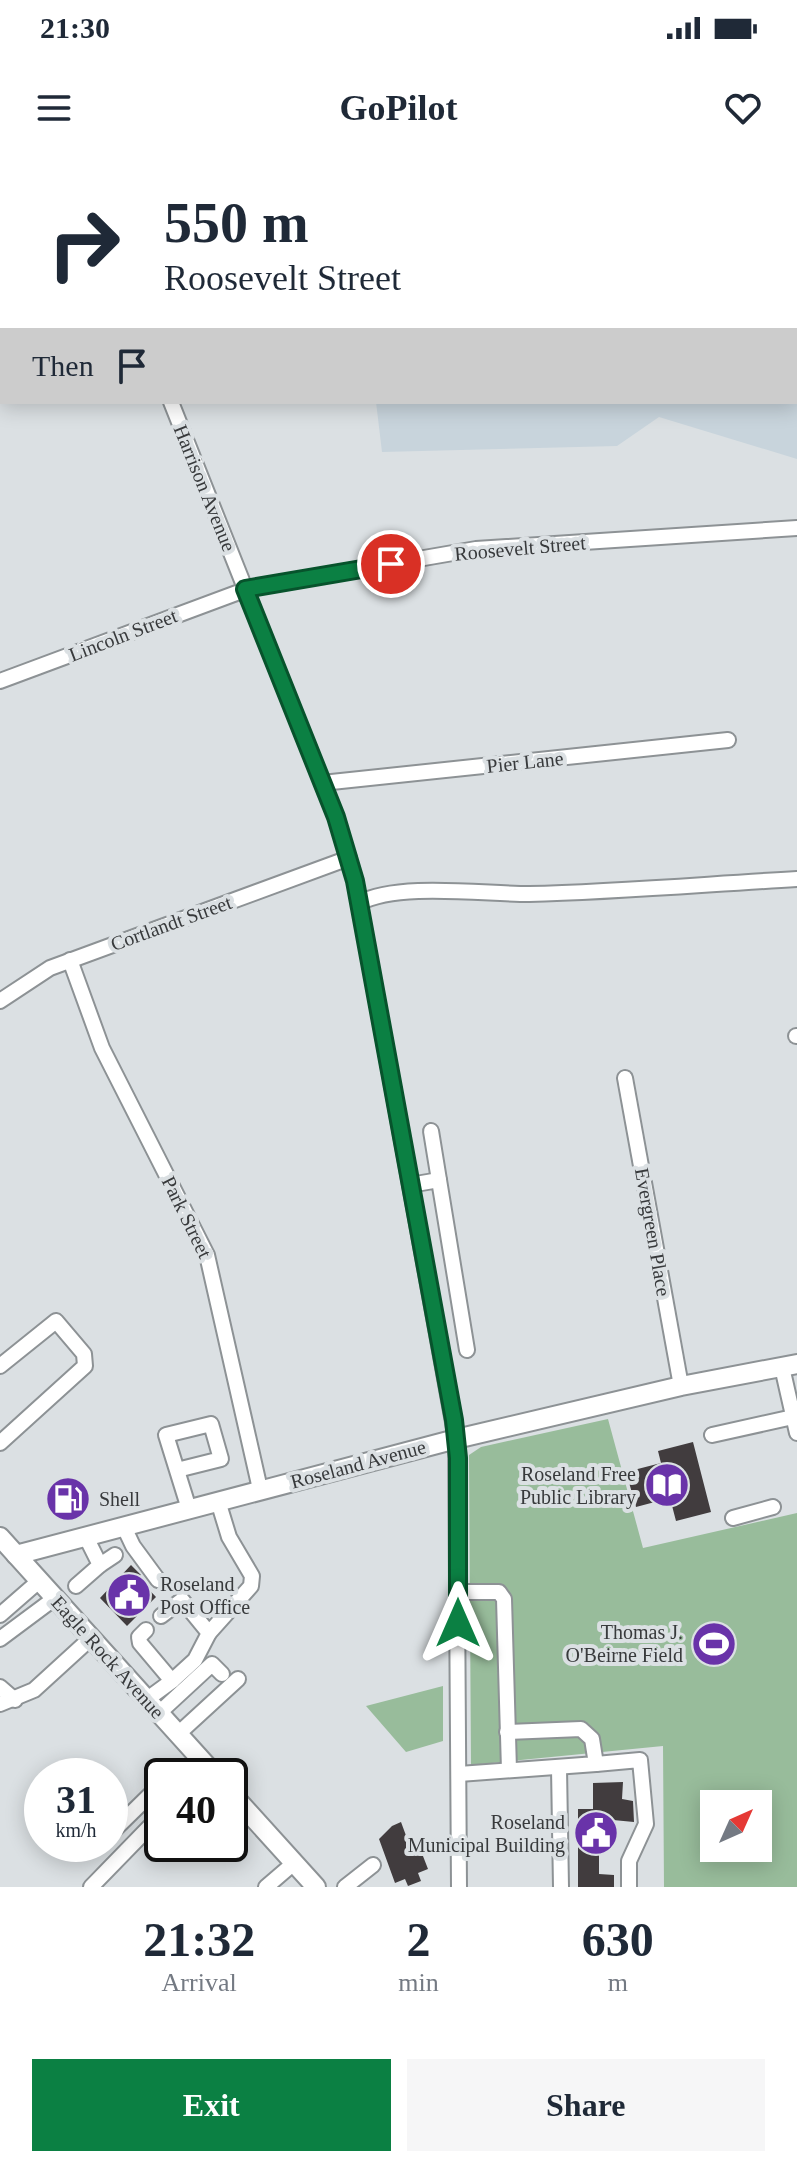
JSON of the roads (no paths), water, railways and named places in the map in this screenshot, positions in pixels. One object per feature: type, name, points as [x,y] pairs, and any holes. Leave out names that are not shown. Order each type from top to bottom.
[{"type":"main road","name":"Roseland Avenue","points":[[16,1555],[456,1439],[681,1386],[789,1366]]},
{"type":"main road","name":"Eagle Rock Avenue","points":[[0,1537],[178,1734],[196,1758]]},
{"type":"main road","points":[[248,1812],[316,1887]]},
{"type":"street","name":"Harrison Avenue","points":[[172,404],[322,783],[349,858],[359,903],[456,1439],[459,1887]]},
{"type":"street","name":"Roosevelt Street","points":[[245,589],[476,549],[797,528]]},
{"type":"street","name":"Lincoln Street","points":[[0,681],[245,589]]},
{"type":"street","name":"Pier Lane","points":[[322,783],[728,740]]},
{"type":"street","name":"Cortlandt Street","points":[[0,1001],[31,977],[70,960],[349,858]]},
{"type":"street","points":[[359,903],[370,897],[420,892],[528,894],[797,879]]},
{"type":"street","name":"Park Street","points":[[70,960],[102,1048],[207,1255],[260,1489]]},
{"type":"street","name":"Evergreen Place","points":[[625,1078],[681,1386]]},
{"type":"street","points":[[431,1131],[467,1350]]},
{"type":"street","points":[[410,1185],[439,1180]]},
{"type":"street","points":[[0,1366],[56,1321],[84,1354],[85,1366],[0,1443]]},
{"type":"street","points":[[789,1366],[797,1433]]},
{"type":"street","points":[[712,1435],[793,1417]]},
{"type":"street","points":[[177,1470],[189,1509]]},
{"type":"street","points":[[153,1706],[172,1681],[195,1660],[209,1633],[251,1586],[252,1576],[229,1537],[218,1501]]},
{"type":"street","points":[[733,1518],[773,1507]]},
{"type":"street","points":[[124,1527],[133,1546],[158,1580]]},
{"type":"street","points":[[86,1537],[100,1565]]},
{"type":"street","points":[[76,1586],[115,1555]]},
{"type":"street","points":[[0,1615],[39,1581]]},
{"type":"street","points":[[458,1592],[499,1592],[504,1599],[509,1770]]},
{"type":"street","points":[[0,1639],[55,1598]]},
{"type":"street","points":[[161,1616],[177,1600],[182,1600],[209,1633]]},
{"type":"street","points":[[146,1630],[139,1637],[140,1643],[172,1681]]},
{"type":"street","points":[[0,1687],[8,1702],[34,1690],[91,1638]]},
{"type":"street","points":[[153,1706],[212,1664],[222,1674]]},
{"type":"street","points":[[178,1734],[238,1679]]},
{"type":"street","points":[[507,1732],[581,1729],[592,1739],[596,1764]]},
{"type":"street","points":[[459,1774],[640,1760],[646,1824],[629,1861],[629,1887]]},
{"type":"street","points":[[559,1768],[561,1887]]},
{"type":"street","points":[[128,1817],[144,1801]]},
{"type":"street","points":[[128,1849],[144,1832]]},
{"type":"street","points":[[91,1887],[115,1862]]},
{"type":"street","points":[[266,1887],[294,1863]]},
{"type":"street","points":[[345,1887],[373,1865]]},
{"type":"place","name":"Roseland Free Public Library","points":[[667,1485]]},
{"type":"place","name":"Shell","points":[[68,1499]]},
{"type":"place","name":"Roseland Post Office","points":[[129,1595]]},
{"type":"place","name":"Thomas J. O'Beirne Field","points":[[714,1644]]},
{"type":"place","name":"Roseland Municipal Building","points":[[596,1833]]}]
